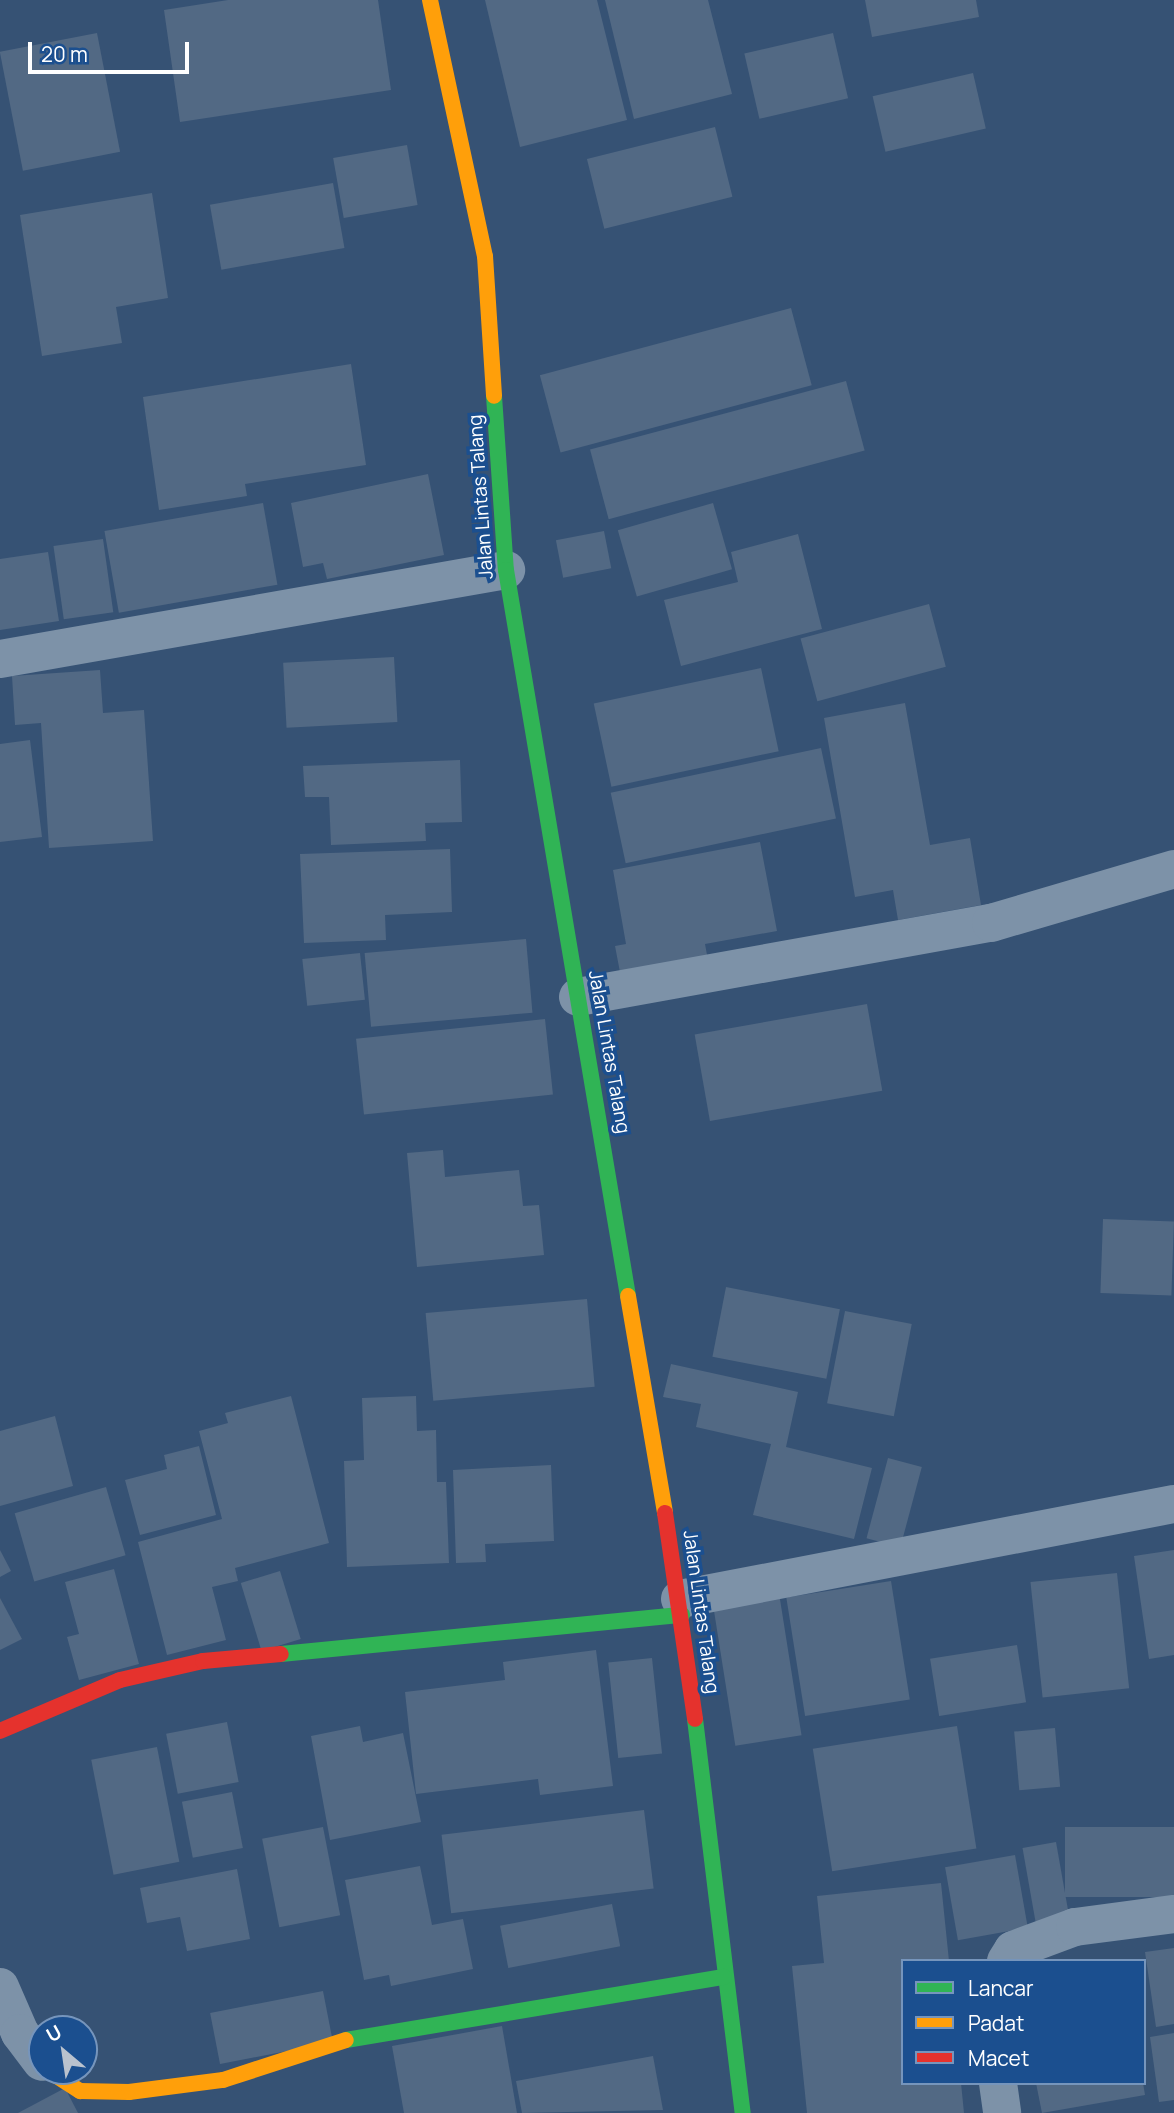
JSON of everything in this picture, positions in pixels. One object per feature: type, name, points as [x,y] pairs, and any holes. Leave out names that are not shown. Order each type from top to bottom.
[{"type":"street","name":"Jalan Lintas Talang","points":[[430,0],[485,256],[506,570],[681,1607],[724,1977],[743,2113]]},
{"type":"street","points":[[0,659],[506,570]]},
{"type":"street","points":[[578,997],[991,923],[1174,869]]},
{"type":"street","points":[[0,1731],[120,1680],[204,1661],[681,1607],[1174,1504]]},
{"type":"street","points":[[1007,1959],[1013,1950],[1075,1927],[1174,1914]]},
{"type":"street","points":[[70,2085],[80,2091],[129,2092],[223,2080],[345,2040],[724,1977]]},
{"type":"street","points":[[0,1987],[20,2033],[28,2044]]},
{"type":"street","points":[[998,2085],[1002,2113]]},
{"type":"building","points":[[228,0],[378,0],[391,90],[180,122],[164,10]]},
{"type":"building","points":[[485,0],[597,0],[627,120],[520,147]]},
{"type":"building","points":[[605,0],[708,0],[732,94],[634,119]]},
{"type":"building","points":[[865,0],[976,0],[979,17],[872,37]]},
{"type":"building","points":[[97,33],[120,152],[23,171],[0,52]]},
{"type":"building","points":[[833,33],[848,98],[759,119],[744,53]]},
{"type":"building","points":[[973,73],[986,129],[885,152],[873,96]]},
{"type":"building","points":[[715,127],[732,197],[604,229],[587,159]]},
{"type":"building","points":[[407,145],[418,205],[344,218],[333,158]]},
{"type":"building","points":[[333,183],[344,248],[221,270],[210,205]]},
{"type":"building","points":[[152,193],[168,298],[116,307],[122,343],[42,356],[20,215]]},
{"type":"building","points":[[791,308],[812,385],[561,453],[540,375]]},
{"type":"building","points":[[351,364],[366,465],[245,484],[247,496],[159,510],[143,397]]},
{"type":"building","points":[[846,381],[865,451],[609,519],[590,450]]},
{"type":"building","points":[[428,474],[444,555],[327,579],[323,563],[303,567],[291,503]]},
{"type":"building","points":[[263,503],[277,585],[119,613],[104,531]]},
{"type":"building","points":[[713,503],[732,569],[637,597],[618,530]]},
{"type":"building","points":[[604,531],[611,568],[563,578],[556,540]]},
{"type":"building","points":[[798,534],[822,629],[681,666],[664,600],[738,582],[731,552]]},
{"type":"building","points":[[103,539],[113,612],[64,619],[53,546]]},
{"type":"building","points":[[48,552],[59,621],[0,630],[0,559]]},
{"type":"building","points":[[929,604],[946,667],[817,701],[801,638]]},
{"type":"building","points":[[394,657],[397,722],[287,728],[283,663]]},
{"type":"building","points":[[761,668],[779,751],[611,787],[594,704]]},
{"type":"building","points":[[100,670],[103,713],[144,710],[153,841],[49,848],[41,723],[15,725],[12,676]]},
{"type":"building","points":[[905,703],[930,845],[970,838],[981,905],[898,920],[893,890],[855,897],[824,718]]},
{"type":"building","points":[[30,740],[42,837],[0,842],[0,744]]},
{"type":"building","points":[[821,748],[836,818],[626,863],[611,793]]},
{"type":"building","points":[[460,760],[462,822],[425,823],[426,841],[331,845],[329,797],[305,797],[303,766]]},
{"type":"building","points":[[760,842],[777,931],[705,944],[710,971],[623,988],[615,946],[626,944],[613,870]]},
{"type":"building","points":[[450,849],[452,912],[385,915],[386,940],[304,943],[300,854]]},
{"type":"building","points":[[526,939],[532,1013],[371,1027],[365,953]]},
{"type":"building","points":[[360,953],[365,1000],[307,1006],[302,959]]},
{"type":"building","points":[[867,1004],[882,1091],[710,1121],[695,1034]]},
{"type":"building","points":[[545,1019],[553,1095],[364,1114],[356,1039]]},
{"type":"building","points":[[443,1150],[445,1177],[519,1170],[523,1206],[539,1205],[544,1255],[417,1267],[407,1153]]},
{"type":"building","points":[[1103,1219],[1174,1221],[1171,1295],[1100,1293]]},
{"type":"building","points":[[726,1287],[840,1309],[826,1379],[712,1357]]},
{"type":"building","points":[[587,1299],[595,1387],[433,1401],[426,1313]]},
{"type":"building","points":[[845,1311],[912,1324],[894,1416],[827,1403]]},
{"type":"building","points":[[671,1364],[798,1392],[786,1447],[872,1468],[854,1539],[753,1515],[771,1444],[696,1427],[701,1404],[663,1397]]},
{"type":"building","points":[[291,1396],[329,1543],[235,1568],[238,1581],[212,1587],[226,1640],[167,1655],[138,1542],[222,1519],[199,1431],[228,1423],[225,1413]]},
{"type":"building","points":[[416,1396],[417,1431],[436,1430],[437,1482],[446,1482],[449,1563],[347,1567],[344,1461],[364,1460],[362,1398]]},
{"type":"building","points":[[55,1416],[73,1486],[0,1506],[0,1431]]},
{"type":"building","points":[[199,1446],[216,1515],[140,1535],[125,1480],[167,1469],[164,1455]]},
{"type":"building","points":[[888,1458],[922,1467],[900,1547],[867,1538]]},
{"type":"building","points":[[551,1465],[554,1541],[485,1544],[486,1562],[456,1563],[453,1470]]},
{"type":"building","points":[[106,1487],[126,1555],[34,1581],[15,1513]]},
{"type":"building","points":[[0,1550],[11,1571],[0,1577]]},
{"type":"building","points":[[1174,1550],[1174,1655],[1149,1659],[1134,1556]]},
{"type":"building","points":[[114,1569],[139,1664],[79,1680],[67,1637],[79,1634],[65,1582]]},
{"type":"building","points":[[280,1571],[301,1639],[262,1651],[241,1583]]},
{"type":"building","points":[[1117,1573],[1129,1688],[1043,1697],[1030,1582]]},
{"type":"building","points":[[891,1581],[910,1700],[805,1716],[786,1598]]},
{"type":"building","points":[[779,1593],[802,1735],[735,1746],[713,1603]]},
{"type":"building","points":[[0,1598],[22,1639],[0,1650]]},
{"type":"building","points":[[1017,1645],[1026,1702],[939,1716],[930,1659]]},
{"type":"building","points":[[596,1650],[613,1786],[540,1795],[538,1779],[416,1794],[405,1692],[505,1680],[503,1662]]},
{"type":"building","points":[[652,1658],[662,1753],[618,1758],[608,1663]]},
{"type":"building","points":[[227,1722],[239,1782],[178,1794],[166,1734]]},
{"type":"building","points":[[360,1726],[363,1742],[403,1733],[421,1822],[330,1840],[311,1736]]},
{"type":"building","points":[[957,1726],[976,1848],[832,1871],[813,1749]]},
{"type":"building","points":[[1055,1728],[1060,1787],[1019,1790],[1014,1732]]},
{"type":"building","points":[[157,1747],[179,1862],[114,1875],[91,1760]]},
{"type":"building","points":[[232,1792],[243,1848],[193,1858],[182,1802]]},
{"type":"building","points":[[644,1810],[654,1888],[451,1913],[442,1835]]},
{"type":"building","points":[[323,1827],[340,1915],[279,1927],[262,1839]]},
{"type":"building","points":[[1065,1827],[1174,1827],[1174,1897],[1065,1897]]},
{"type":"building","points":[[1056,1842],[1069,1916],[1036,1922],[1023,1848]]},
{"type":"building","points":[[1015,1855],[1028,1928],[958,1940],[945,1867]]},
{"type":"building","points":[[420,1866],[432,1925],[463,1919],[473,1969],[391,1986],[389,1975],[364,1980],[345,1880]]},
{"type":"building","points":[[237,1869],[250,1939],[187,1951],[180,1917],[147,1923],[140,1888]]},
{"type":"building","points":[[941,1883],[949,1959],[901,1959],[901,2085],[961,2085],[964,2113],[807,2113],[792,1966],[824,1963],[817,1896]]},
{"type":"building","points":[[612,1904],[620,1946],[508,1968],[500,1926]]},
{"type":"building","points":[[1174,1948],[1174,2024],[1156,2027],[1145,1952]]},
{"type":"building","points":[[323,1991],[333,2042],[220,2064],[210,2013]]},
{"type":"building","points":[[502,2026],[517,2113],[404,2113],[392,2046]]},
{"type":"building","points":[[1174,2033],[1174,2100],[1159,2102],[1150,2037]]},
{"type":"building","points":[[653,2056],[663,2110],[522,2113],[516,2081]]},
{"type":"building","points":[[1036,2085],[1143,2085],[1145,2095],[1042,2113]]},
{"type":"building","points":[[65,2088],[78,2113],[18,2113]]},
{"type":"traffic: fast","points":[[494,396],[506,570],[628,1296]]},
{"type":"traffic: fast","points":[[281,1654],[682,1615]]},
{"type":"traffic: fast","points":[[695,1719],[743,2113]]},
{"type":"traffic: fast","points":[[346,2040],[724,1977]]},
{"type":"traffic: slow","points":[[430,0],[485,256],[494,396]]},
{"type":"traffic: slow","points":[[628,1296],[665,1513]]},
{"type":"traffic: slow","points":[[71,2085],[80,2091],[129,2092],[223,2080],[346,2040]]},
{"type":"traffic: jam","points":[[665,1513],[695,1719]]},
{"type":"traffic: jam","points":[[0,1731],[120,1680],[203,1661],[281,1654]]}]
